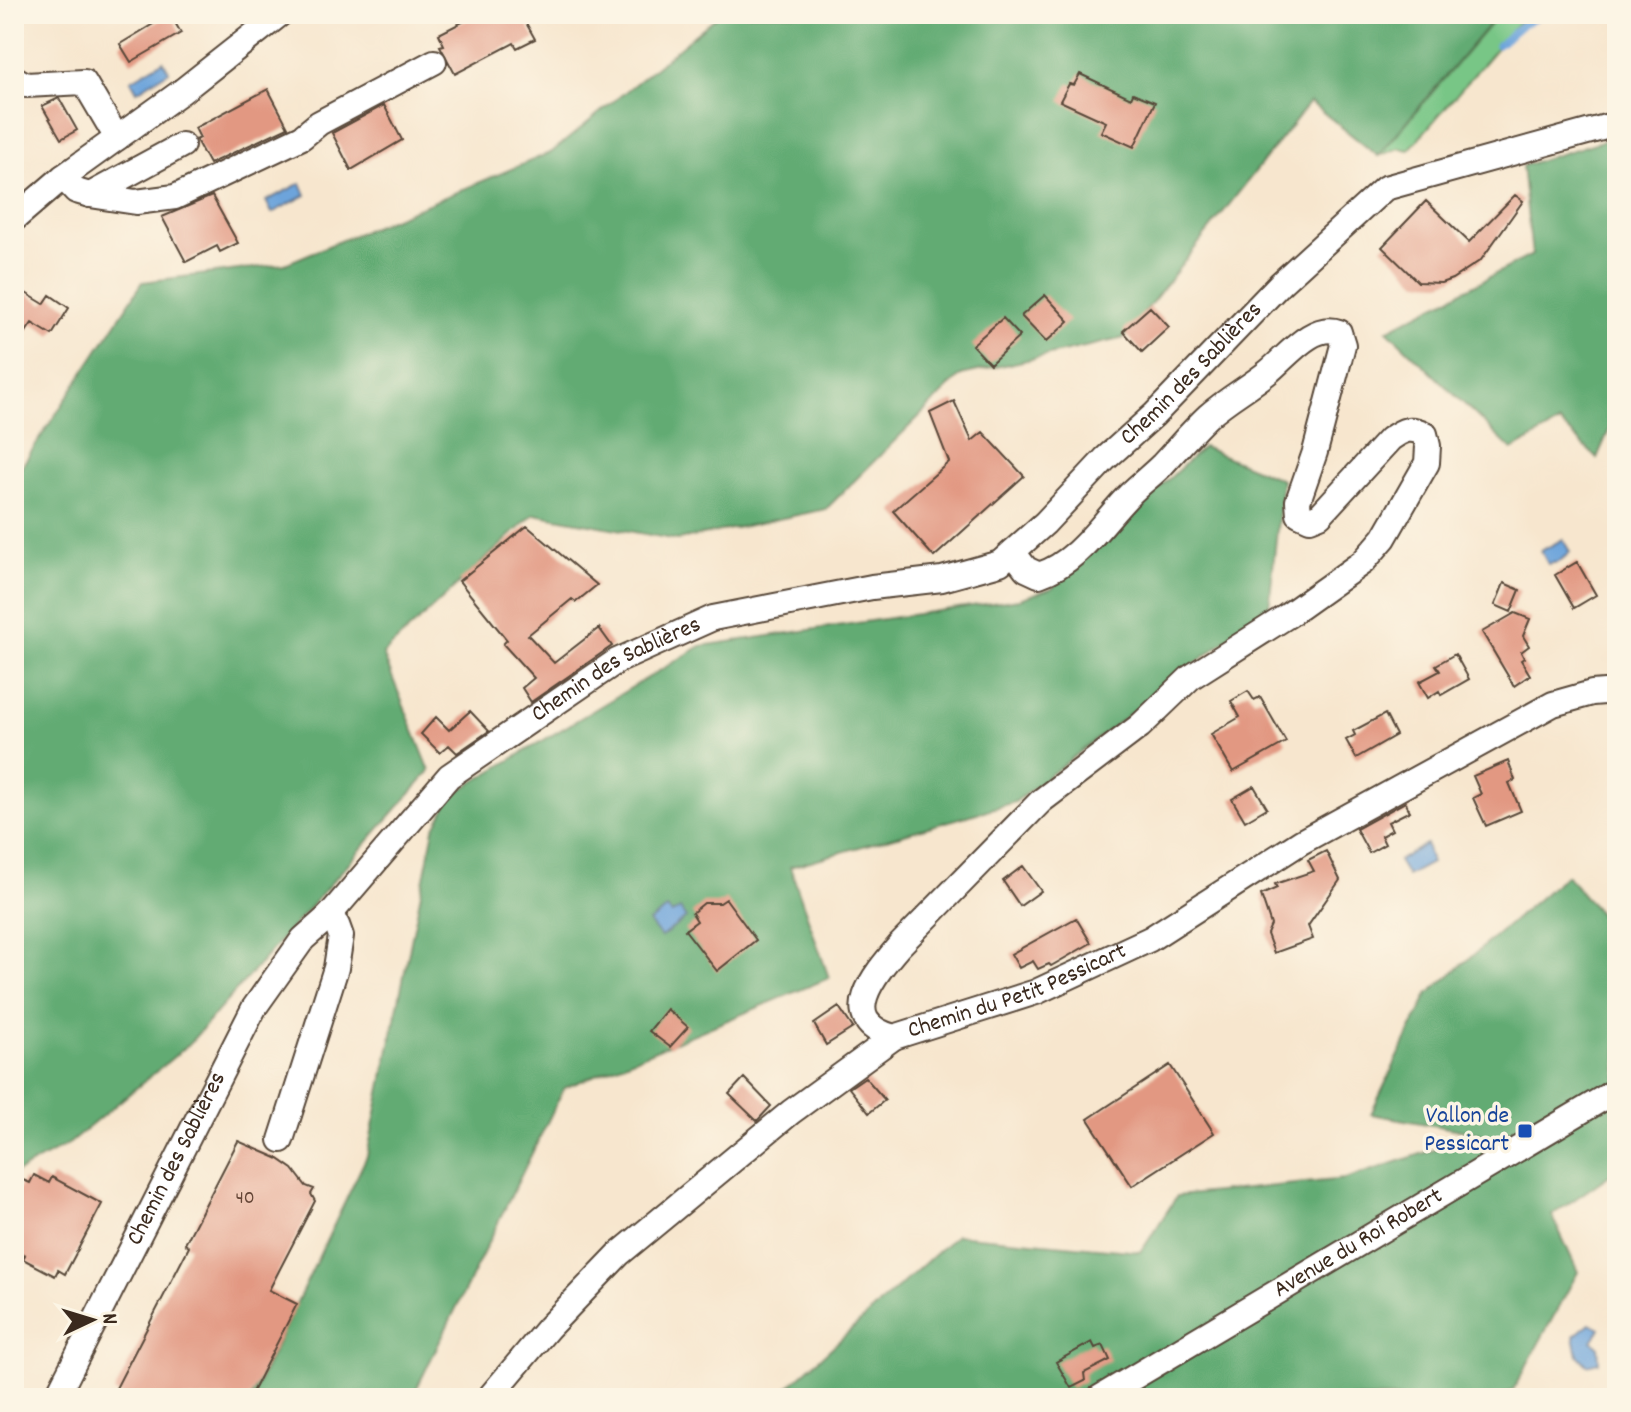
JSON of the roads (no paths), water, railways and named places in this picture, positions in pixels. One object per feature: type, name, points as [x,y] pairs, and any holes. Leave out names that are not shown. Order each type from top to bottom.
[{"type":"street","points":[[14,219],[63,177],[181,92],[280,14]]},
{"type":"street","points":[[63,177],[76,191],[90,195],[136,202],[175,197],[302,137],[319,123],[434,62]]},
{"type":"street","points":[[14,78],[26,85],[84,82],[117,138]]},
{"type":"street","name":"Chemin des Sablières","points":[[56,1398],[254,1008],[303,939],[328,917],[449,776],[617,661],[713,618],[872,587],[942,579],[1000,563],[1154,415],[1281,283],[1385,188],[1609,126]]},
{"type":"street","points":[[90,195],[182,145]]},
{"type":"street","points":[[894,1037],[871,1026],[863,1005],[877,971],[899,946],[1041,801],[1140,726],[1191,677],[1287,616],[1363,562],[1384,538],[1427,463],[1425,434],[1415,429],[1403,429],[1390,439],[1320,515],[1310,519],[1299,514],[1298,501],[1315,452],[1343,345],[1339,332],[1332,329],[1320,331],[1298,345],[1267,373],[1234,394],[1207,418],[1129,495],[1085,545],[1058,565],[1039,575],[1026,569],[1013,552]]},
{"type":"street","name":"Chemin du Petit Pessicart","points":[[489,1398],[548,1328],[619,1254],[791,1112],[894,1037],[1036,992],[1150,939],[1301,842],[1553,704],[1592,693],[1617,691]]},
{"type":"street","points":[[281,1140],[336,968],[341,936],[337,925],[328,917]]},
{"type":"street","name":"Avenue du Roi Robert","points":[[1099,1398],[1617,1090]]},
{"type":"water","points":[[163,61],[169,71],[137,91],[131,80]]},
{"type":"water","points":[[301,183],[306,195],[272,213],[266,201]]},
{"type":"water","points":[[1563,539],[1570,552],[1559,562],[1548,564],[1541,551]]},
{"type":"water","points":[[1426,844],[1431,863],[1407,876],[1398,861]]},
{"type":"water","points":[[667,909],[672,914],[680,909],[686,918],[661,937],[649,922]]},
{"type":"water","points":[[1590,1323],[1600,1329],[1592,1341],[1598,1346],[1599,1362],[1587,1365],[1578,1355],[1574,1336]]},
{"type":"waterway","points":[[1498,45],[1522,25],[1545,14]]},
{"type":"place","name":"Vallon de Pessicart","points":[[1525,1131]]}]
